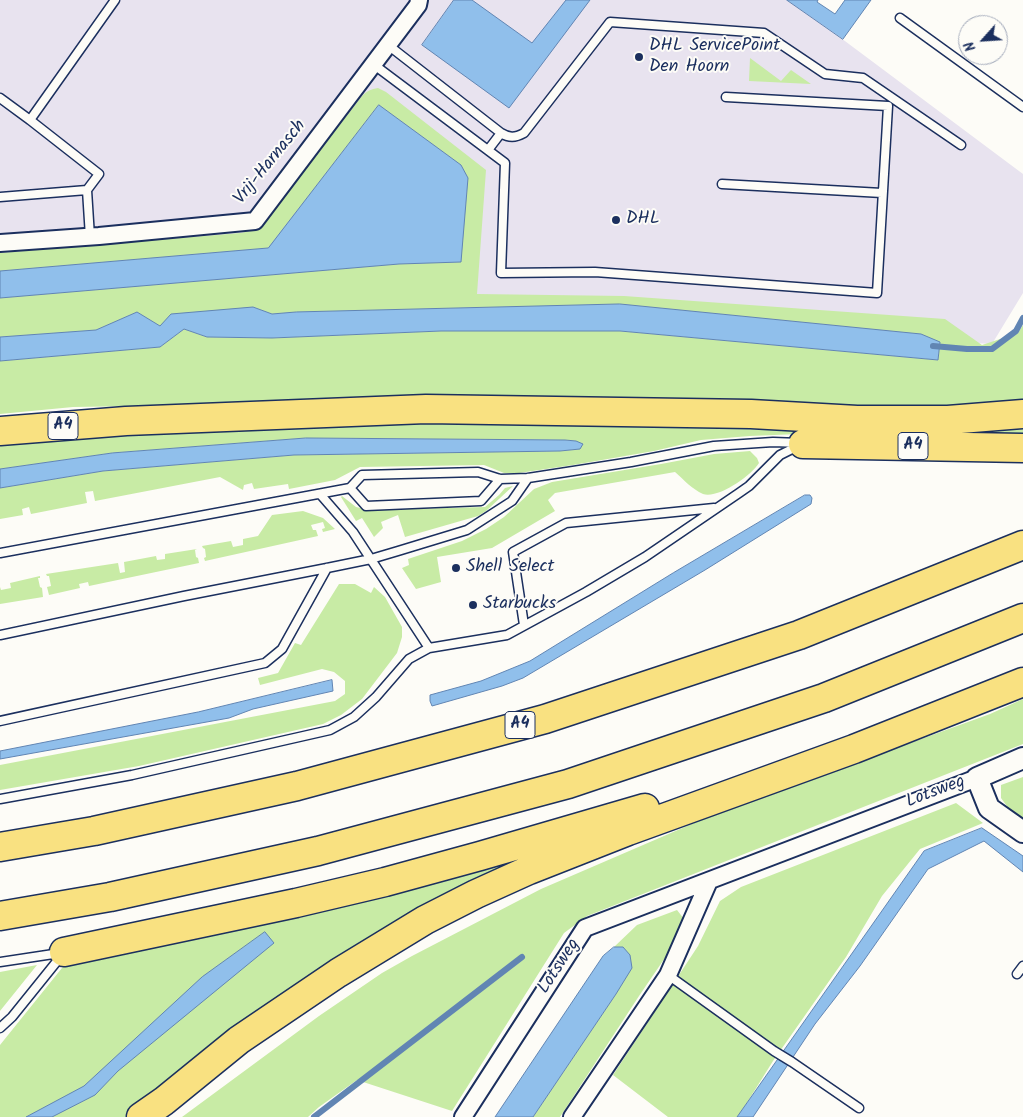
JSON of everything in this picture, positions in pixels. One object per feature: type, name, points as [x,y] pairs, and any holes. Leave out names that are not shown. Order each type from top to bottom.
[{"type":"highway","name":"A4","points":[[0,431],[126,421],[426,409],[751,414],[857,420],[948,420],[1023,414]]},
{"type":"highway","name":"A4","points":[[803,444],[1023,448]]},
{"type":"highway","name":"A4","points":[[0,847],[94,830],[298,786],[545,719],[799,635],[1023,545]]},
{"type":"highway","points":[[0,916],[110,897],[318,851],[568,784],[824,698],[1023,618]]},
{"type":"highway","points":[[141,1117],[164,1101],[239,1040],[338,973],[425,920],[476,894],[529,870],[854,749],[1023,682]]},
{"type":"highway","points":[[64,952],[287,905],[385,882],[854,749]]},
{"type":"street","name":"Vrij-Harnasch","points":[[0,243],[90,237],[255,221],[418,5],[419,0]]},
{"type":"street","name":"Lotsweg","points":[[463,1117],[585,928],[977,778],[1023,758]]},
{"type":"street","points":[[977,778],[989,808],[1023,832]]},
{"type":"street","points":[[572,1117],[668,975],[708,880]]},
{"type":"lane","points":[[30,120],[115,0]]},
{"type":"lane","points":[[900,18],[1023,107]]},
{"type":"lane","points":[[388,45],[501,133],[511,138],[524,133],[610,22],[764,34],[825,74],[864,78],[961,145]]},
{"type":"lane","points":[[373,64],[505,163],[501,273],[595,272],[877,293],[888,106],[726,96]]},
{"type":"lane","points":[[0,98],[99,174],[87,190],[90,237]]},
{"type":"lane","points":[[488,150],[501,133]]},
{"type":"lane","points":[[722,184],[882,193]]},
{"type":"lane","points":[[0,197],[87,190]]},
{"type":"lane","name":"A4","points":[[0,552],[350,488],[362,475],[478,472],[500,479],[528,478],[631,462],[714,446],[773,442],[803,444]]},
{"type":"lane","name":"A4","points":[[0,799],[132,775],[330,730],[354,717],[376,697],[409,659],[429,648],[507,635],[586,592],[645,557],[749,486],[780,455],[803,444]]},
{"type":"lane","points":[[0,635],[371,559],[467,530],[512,501],[528,478]]},
{"type":"lane","points":[[350,488],[366,506],[481,501],[500,479]]},
{"type":"lane","points":[[320,494],[353,532],[429,648]]},
{"type":"lane","name":"A4","points":[[524,625],[513,552],[566,523],[716,508]]},
{"type":"lane","points":[[0,721],[265,663],[282,649],[327,568]]},
{"type":"lane","points":[[0,962],[64,952]]},
{"type":"lane","points":[[0,1028],[12,1017],[64,952]]},
{"type":"lane","points":[[1017,974],[1023,966]]},
{"type":"lane","points":[[668,975],[774,1051],[859,1108]]},
{"type":"shaded area","points":[[0,0],[790,0],[1023,174],[1023,293],[992,344],[450,316],[0,343]]},
{"type":"green space","points":[[750,58],[781,81],[791,70],[811,84],[749,81]]},
{"type":"green space","points":[[378,88],[386,92],[486,170],[477,294],[624,296],[945,319],[982,345],[1018,333],[1023,325],[1023,407],[347,403],[73,407],[0,414],[0,361],[160,347],[184,329],[207,337],[272,338],[441,331],[620,331],[938,360],[940,343],[921,334],[620,304],[272,314],[253,307],[160,326],[137,312],[96,330],[0,337],[0,298],[399,264],[460,262],[468,178],[461,165],[379,105],[268,248],[0,271],[0,253],[251,231],[266,220],[362,96],[369,90]]},
{"type":"green space","points":[[306,422],[1023,424],[1023,439],[799,434],[750,436],[701,440],[654,451],[519,473],[504,473],[484,465],[360,467],[335,480],[289,489],[288,484],[254,489],[252,483],[244,485],[243,490],[220,477],[95,501],[93,491],[85,492],[87,503],[31,514],[29,507],[22,509],[23,515],[0,519],[0,488],[103,471],[294,455],[560,451],[579,449],[576,441],[565,440],[306,438],[112,453],[0,469],[0,440]]},
{"type":"green space","points":[[750,451],[759,463],[742,480],[717,493],[703,494],[675,472],[555,493],[548,500],[555,511],[492,548],[437,557],[441,582],[416,589],[402,568],[409,565],[408,559],[462,541],[486,529],[504,517],[534,489],[552,482],[714,454]]},
{"type":"green space","points":[[513,486],[478,516],[405,537],[398,515],[381,522],[383,528],[374,537],[362,518],[356,521],[341,497],[356,507],[369,510],[485,507],[505,488]]},
{"type":"green space","points":[[303,511],[323,518],[335,529],[323,532],[322,529],[325,528],[323,522],[311,525],[313,530],[316,530],[318,536],[205,561],[205,549],[202,546],[231,541],[233,547],[243,545],[243,539],[258,536],[272,515]]},
{"type":"green space","points":[[197,549],[195,550],[196,557],[199,563],[89,586],[88,582],[79,584],[80,588],[49,595],[47,587],[51,586],[49,576],[46,574],[118,563],[120,573],[125,572],[124,562],[156,556],[157,560],[165,559],[165,554]]},
{"type":"green space","points":[[40,576],[38,578],[43,597],[0,604],[0,587],[1,590],[11,588],[10,583]]},
{"type":"green space","points":[[339,584],[355,584],[371,593],[374,587],[385,597],[402,627],[402,637],[397,653],[362,699],[341,715],[323,724],[139,766],[0,790],[0,765],[335,701],[345,694],[345,681],[334,672],[322,669],[260,685],[258,678],[278,673],[295,643],[301,645]]},
{"type":"green space","points":[[1023,699],[1023,744],[587,916],[564,933],[452,1111],[357,1080],[308,1117],[182,1117],[319,1016],[382,973],[541,889],[715,814],[990,714]]},
{"type":"green space","points":[[1023,777],[1023,819],[1009,809],[1001,798],[1001,785]]},
{"type":"green space","points":[[956,803],[983,823],[920,849],[882,896],[846,957],[773,1061],[738,1117],[668,1117],[613,1075],[698,946],[720,901],[741,887]]},
{"type":"green space","points":[[534,850],[469,890],[125,1117],[0,1117],[0,1045],[70,958]]},
{"type":"green space","points":[[677,910],[684,919],[671,949],[560,1117],[533,1117],[616,994],[623,947],[614,947],[637,925]]},
{"type":"green space","points":[[37,965],[0,1011],[0,972]]},
{"type":"water","points":[[454,0],[472,0],[532,43],[566,0],[590,0],[509,108],[422,45]]},
{"type":"water","points":[[787,0],[818,0],[817,2],[835,14],[845,0],[871,0],[843,39]]},
{"type":"water","points":[[379,105],[461,165],[468,178],[461,262],[399,264],[0,298],[0,271],[268,248]]},
{"type":"water","points":[[620,304],[921,334],[940,342],[938,360],[620,331],[441,331],[272,338],[207,337],[184,329],[160,347],[0,361],[0,337],[96,330],[137,312],[160,326],[171,314],[253,307],[272,314]]},
{"type":"water","points":[[306,438],[565,440],[583,444],[580,449],[560,451],[294,455],[103,471],[0,488],[0,469],[112,453]]},
{"type":"water","points":[[805,495],[810,495],[812,498],[811,504],[705,570],[523,678],[432,706],[430,695],[481,681],[530,661]]},
{"type":"water","points":[[332,680],[333,691],[253,709],[229,718],[0,759],[0,751],[198,712]]},
{"type":"water","points":[[982,828],[1023,856],[1023,872],[984,841],[928,869],[860,966],[815,1024],[753,1117],[737,1117],[924,851]]},
{"type":"water","points":[[265,932],[274,943],[118,1071],[95,1095],[52,1117],[26,1117],[84,1086],[202,977]]},
{"type":"water","points":[[614,947],[623,947],[630,955],[632,968],[533,1117],[495,1117],[603,956]]},
{"type":"waterway","points":[[933,346],[992,349],[1016,331],[1023,318]]},
{"type":"waterway","points":[[314,1117],[522,957]]},
{"type":"place","name":"DHL ServicePoint Den Hoorn","points":[[639,57]]},
{"type":"place","name":"DHL","points":[[616,220]]},
{"type":"place","name":"Shell Select","points":[[456,568]]},
{"type":"place","name":"Starbucks","points":[[473,605]]}]
